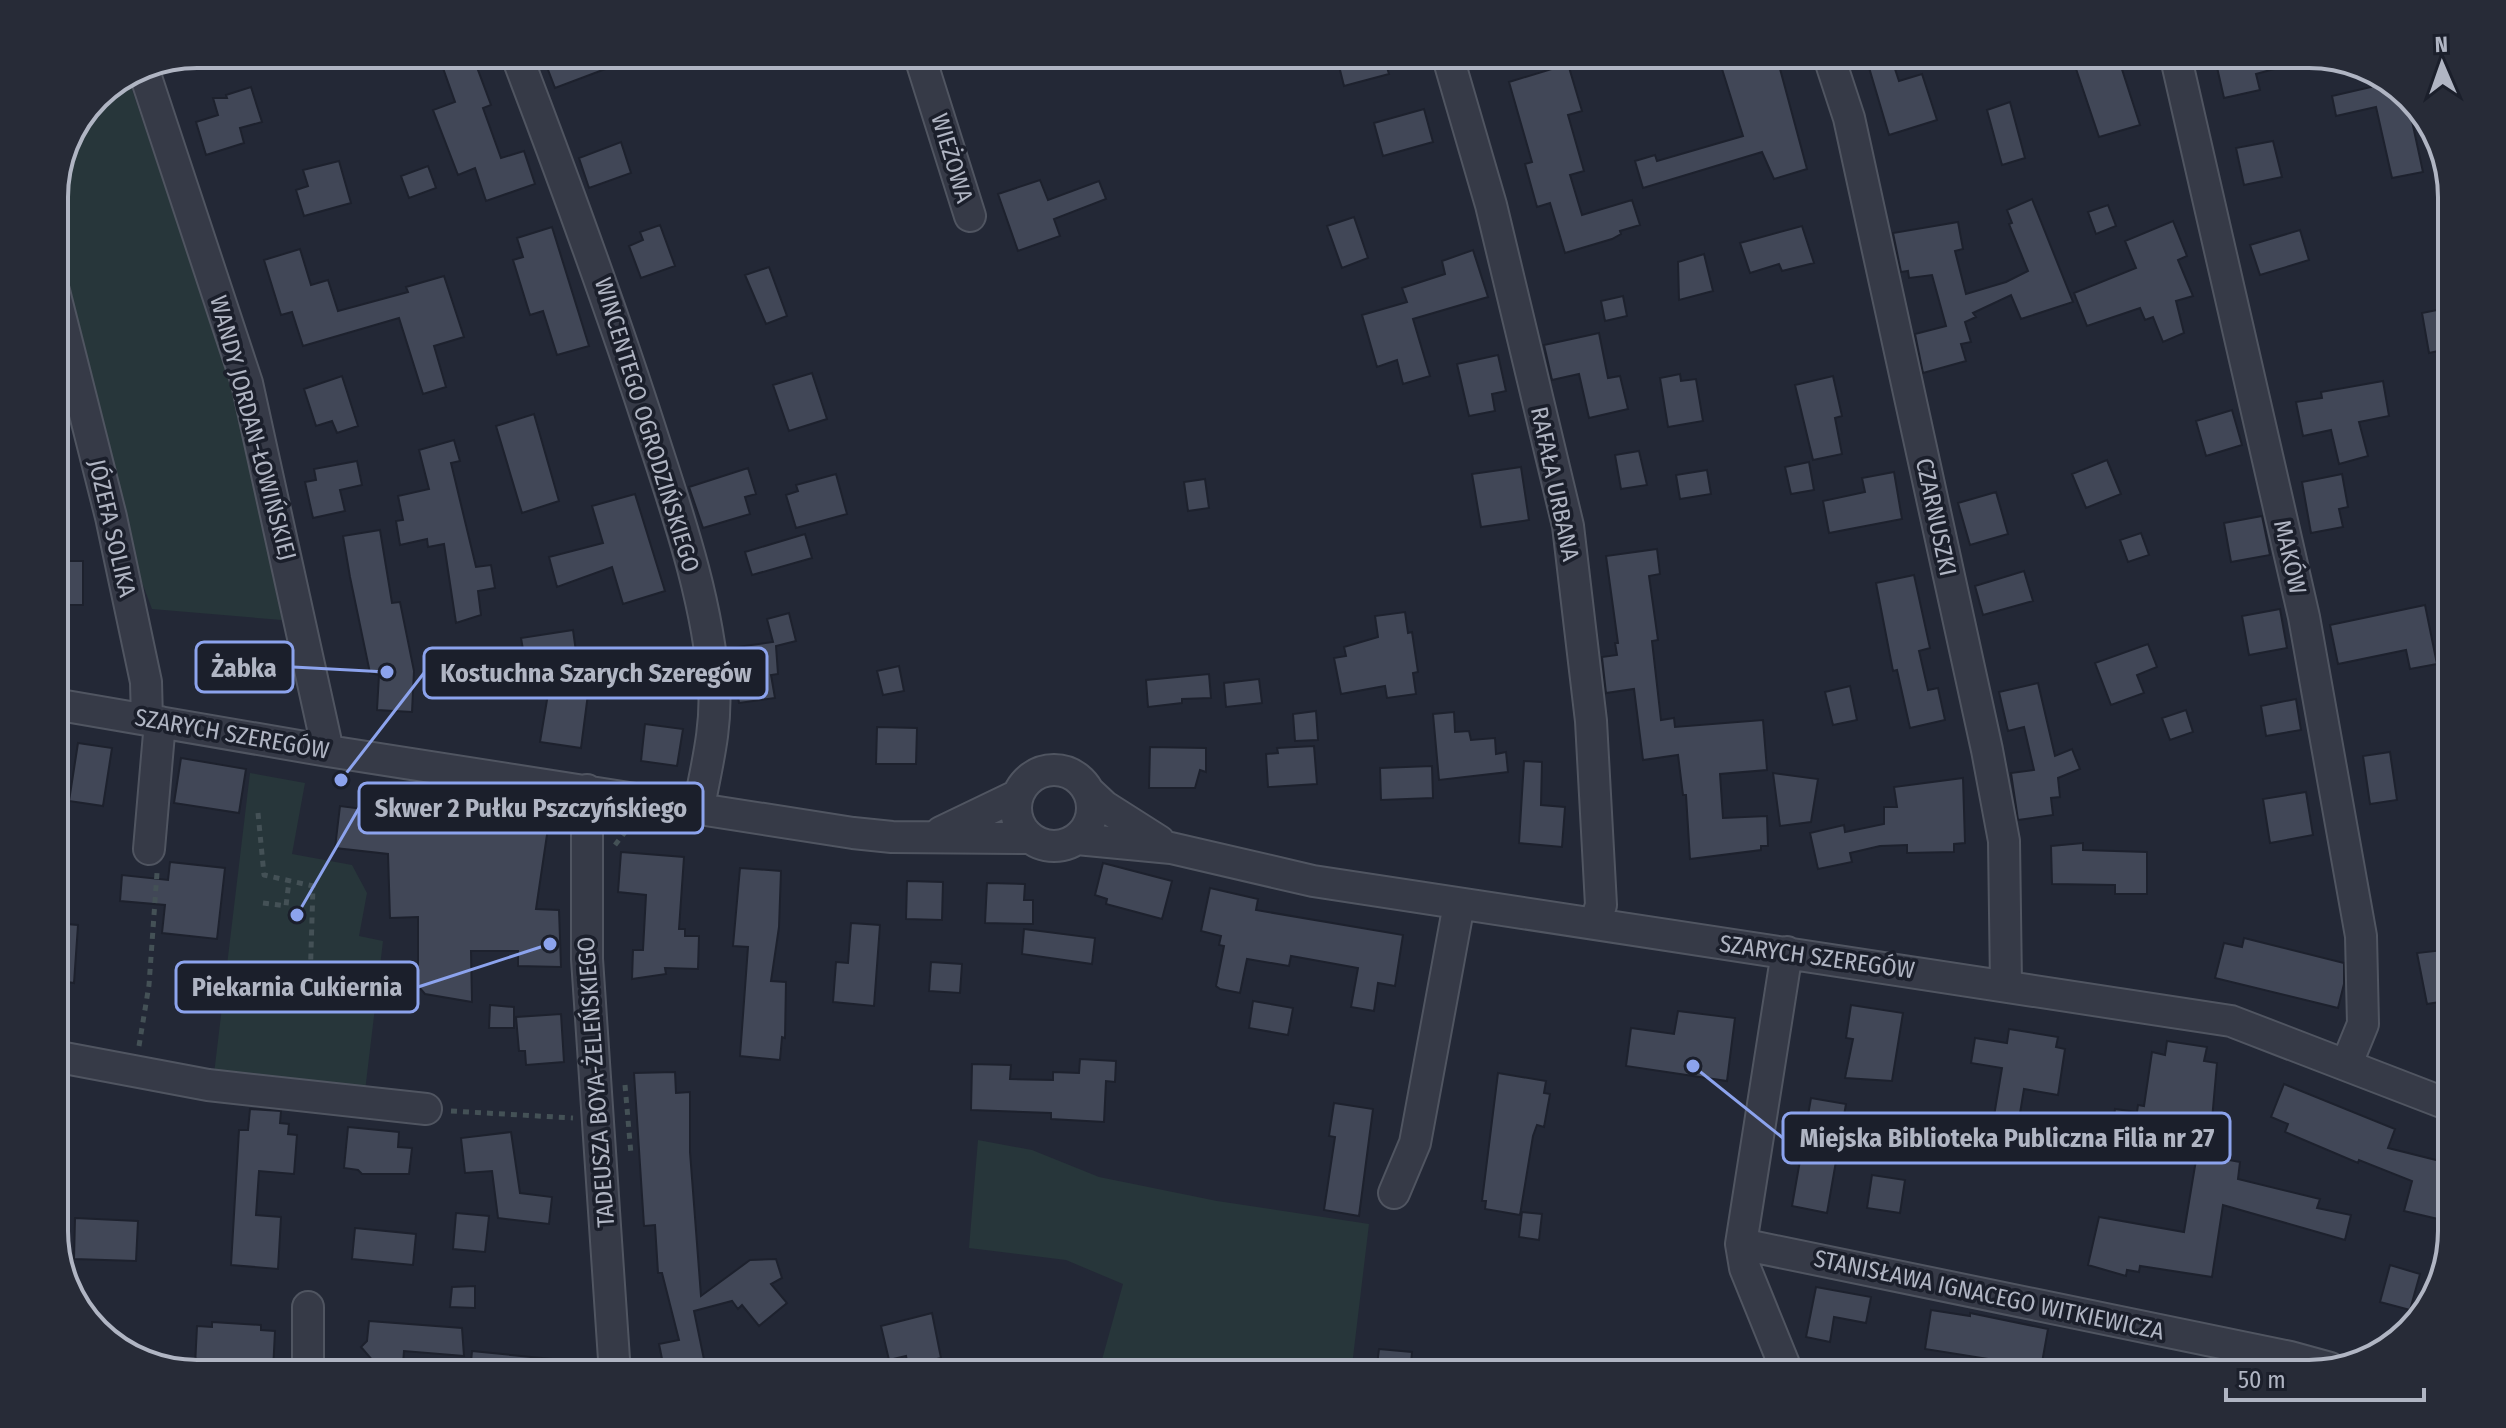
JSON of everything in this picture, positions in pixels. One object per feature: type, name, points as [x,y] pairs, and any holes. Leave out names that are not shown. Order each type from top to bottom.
[{"type":"street","name":"WINCENTEGO OGRODZIŃSKIEGO","points":[[521,68],[590,246],[693,570],[708,631],[714,728],[699,807]]},
{"type":"street","name":"WIEŻOWA","points":[[923,68],[970,216]]},
{"type":"street","name":"RAFAŁA URBANA","points":[[1451,68],[1491,205],[1568,526],[1591,721],[1601,905],[1595,924]]},
{"type":"street","name":"CZARNUSZKI","points":[[1833,68],[1849,118],[1987,750],[2004,841],[2006,985]]},
{"type":"street","name":"MAKÓW","points":[[2178,68],[2304,617],[2361,936],[2363,1024],[2347,1063]]},
{"type":"street","name":"WANDY JORDAN-ŁOWIŃSKIEJ","points":[[147,79],[247,383],[328,751]]},
{"type":"street","name":"JÓZEFA SOLIKA","points":[[68,347],[111,517],[154,721],[149,849]]},
{"type":"street","name":"SZARYCH SZEREGÓW","points":[[68,706],[328,751],[853,833],[1030,838]]},
{"type":"street","points":[[1056,770],[1069,773],[1088,791],[1091,817],[1077,839],[1052,847],[1030,838],[1017,818],[1018,795],[1033,776],[1056,770]]},
{"type":"street","name":"TADEUSZA BOYA-ŻELEŃSKIEGO","points":[[587,790],[587,959],[614,1360]]},
{"type":"street","name":"SZARYCH SZEREGÓW","points":[[1088,791],[1113,812],[1171,848]]},
{"type":"street","name":"SZARYCH SZEREGÓW","points":[[931,836],[1018,795]]},
{"type":"street","name":"SZARYCH SZEREGÓW","points":[[1077,839],[1171,848],[1313,881],[2231,1021],[2438,1100]]},
{"type":"street","points":[[1394,1193],[1415,1143],[1459,904]]},
{"type":"street","points":[[1782,1360],[1745,1268],[1741,1244],[1787,952]]},
{"type":"street","points":[[68,1059],[208,1085],[426,1109]]},
{"type":"street","name":"STANISŁAWA IGNACEGO WITKIEWICZA","points":[[1741,1244],[2301,1360]]},
{"type":"street","points":[[308,1307],[308,1360]]},
{"type":"path","points":[[258,813],[264,875],[313,886],[310,984]]},
{"type":"path","points":[[132,1070],[144,1025],[154,925],[158,865],[149,849]]},
{"type":"path","points":[[263,903],[286,906],[289,881]]},
{"type":"path","points":[[426,1109],[579,1118]]},
{"type":"shaded area","points":[[131,86],[232,383],[282,620],[152,609],[135,564],[68,297],[68,189],[72,164],[81,140],[112,100]]},
{"type":"shaded area","points":[[250,773],[305,783],[292,854],[352,865],[367,893],[359,936],[383,941],[365,1091],[214,1074]]},
{"type":"shaded area","points":[[978,1140],[1032,1150],[1099,1177],[1217,1201],[1369,1224],[1353,1360],[1102,1360],[1123,1284],[1066,1260],[969,1248]]},
{"type":"building","points":[[443,68],[477,68],[491,105],[483,108],[501,158],[524,151],[535,184],[486,201],[475,168],[458,175],[433,110],[455,102]]},
{"type":"building","points":[[547,68],[608,68],[555,88]]},
{"type":"building","points":[[1340,68],[1387,68],[1389,74],[1344,86]]},
{"type":"building","points":[[1555,68],[1569,68],[1582,111],[1568,115],[1584,171],[1570,175],[1582,215],[1632,200],[1640,225],[1620,231],[1621,234],[1612,239],[1565,253],[1550,203],[1537,207],[1525,164],[1532,162],[1509,82]]},
{"type":"building","points":[[1780,68],[1807,169],[1774,179],[1762,152],[1643,188],[1635,161],[1655,155],[1657,161],[1743,136],[1722,69]]},
{"type":"building","points":[[1869,68],[1895,68],[1899,81],[1922,74],[1937,120],[1889,135]]},
{"type":"building","points":[[2076,68],[2122,68],[2140,125],[2099,137]]},
{"type":"building","points":[[2217,68],[2278,68],[2256,74],[2260,90],[2224,98]]},
{"type":"building","points":[[2370,84],[2394,100],[2413,121],[2423,172],[2392,178],[2376,107],[2336,116],[2332,96],[2371,87]]},
{"type":"building","points":[[251,87],[262,122],[240,128],[244,143],[206,155],[196,122],[218,115],[213,98],[227,98],[226,95]]},
{"type":"building","points":[[2010,102],[2025,158],[2002,165],[1987,110]]},
{"type":"building","points":[[1424,109],[1433,142],[1383,156],[1374,123]]},
{"type":"building","points":[[2273,141],[2282,177],[2244,185],[2236,148]]},
{"type":"building","points":[[621,142],[631,173],[589,188],[579,158]]},
{"type":"building","points":[[339,161],[351,203],[304,216],[296,190],[308,186],[303,170]]},
{"type":"building","points":[[428,166],[436,188],[409,198],[401,176]]},
{"type":"building","points":[[1040,180],[1048,200],[1099,181],[1106,199],[1054,219],[1060,236],[1018,251],[998,194]]},
{"type":"building","points":[[2032,199],[2073,302],[2021,319],[2011,295],[1973,313],[1976,317],[1965,322],[1971,342],[1961,344],[1966,361],[1923,373],[1915,334],[1946,326],[1932,275],[1909,278],[1908,271],[1901,272],[1893,233],[1958,222],[1963,249],[1955,251],[1966,294],[2006,282],[2028,271],[2009,224],[2012,223],[2007,210]]},
{"type":"building","points":[[2108,205],[2116,226],[2096,234],[2088,212]]},
{"type":"building","points":[[1354,217],[1368,258],[1342,268],[1327,226]]},
{"type":"building","points":[[2173,221],[2187,256],[2178,260],[2193,296],[2176,301],[2184,333],[2163,342],[2153,317],[2145,320],[2140,308],[2087,326],[2074,293],[2136,268],[2125,241]]},
{"type":"building","points":[[660,225],[675,266],[641,278],[629,246],[643,240],[640,232]]},
{"type":"building","points":[[1802,226],[1814,263],[1782,271],[1779,264],[1750,273],[1740,243]]},
{"type":"building","points":[[552,227],[589,346],[557,355],[543,311],[530,315],[513,260],[523,257],[517,238]]},
{"type":"building","points":[[2300,230],[2309,260],[2260,275],[2250,245]]},
{"type":"building","points":[[300,249],[311,285],[328,280],[338,311],[408,292],[406,287],[444,276],[464,337],[434,346],[446,387],[423,394],[399,318],[303,346],[292,312],[281,315],[264,260]]},
{"type":"building","points":[[1473,250],[1488,297],[1413,319],[1430,376],[1403,384],[1397,360],[1377,367],[1362,315],[1407,302],[1402,288],[1445,274],[1442,261]]},
{"type":"building","points":[[1704,254],[1713,291],[1679,300],[1678,262]]},
{"type":"building","points":[[769,267],[787,316],[766,324],[745,275]]},
{"type":"building","points":[[1623,296],[1627,316],[1605,321],[1601,301]]},
{"type":"building","points":[[2438,310],[2438,351],[2429,353],[2422,313]]},
{"type":"building","points":[[1599,333],[1608,378],[1620,376],[1628,409],[1589,418],[1579,374],[1552,380],[1544,345]]},
{"type":"building","points":[[1498,355],[1506,391],[1492,394],[1495,411],[1469,416],[1457,364]]},
{"type":"building","points":[[812,373],[827,419],[789,431],[773,385]]},
{"type":"building","points":[[1680,374],[1681,381],[1696,379],[1703,421],[1668,427],[1660,378]]},
{"type":"building","points":[[342,376],[358,426],[337,433],[332,421],[316,426],[304,389]]},
{"type":"building","points":[[1833,376],[1842,416],[1835,418],[1842,454],[1813,460],[1795,385]]},
{"type":"building","points":[[2383,381],[2389,416],[2359,422],[2368,456],[2339,464],[2331,430],[2303,436],[2296,402],[2322,398],[2321,392]]},
{"type":"building","points":[[2232,410],[2242,445],[2206,456],[2196,421]]},
{"type":"building","points":[[534,414],[559,501],[522,513],[496,426]]},
{"type":"building","points":[[454,440],[460,461],[451,463],[476,567],[491,565],[495,588],[478,591],[481,615],[456,623],[444,544],[428,547],[427,539],[400,545],[396,521],[403,520],[398,496],[429,489],[419,450]]},
{"type":"building","points":[[1639,451],[1647,485],[1621,489],[1615,455]]},
{"type":"building","points":[[2107,460],[2121,494],[2086,508],[2072,474]]},
{"type":"building","points":[[357,461],[362,485],[340,490],[345,511],[313,518],[305,482],[316,480],[314,469]]},
{"type":"building","points":[[1809,462],[1814,490],[1791,494],[1785,467]]},
{"type":"building","points":[[1521,467],[1529,520],[1481,527],[1472,474]]},
{"type":"building","points":[[748,468],[756,494],[745,497],[750,514],[703,528],[689,487]]},
{"type":"building","points":[[1707,470],[1711,494],[1680,499],[1676,475]]},
{"type":"building","points":[[1894,472],[1902,519],[1829,533],[1823,501],[1865,492],[1862,478]]},
{"type":"building","points":[[836,474],[847,514],[796,528],[786,495],[798,491],[796,485]]},
{"type":"building","points":[[2342,474],[2348,507],[2339,509],[2343,527],[2311,533],[2302,482]]},
{"type":"building","points":[[1205,479],[1209,508],[1188,511],[1184,482]]},
{"type":"building","points":[[1996,492],[2008,534],[1970,545],[1958,503]]},
{"type":"building","points":[[635,494],[665,591],[623,604],[612,567],[557,587],[549,557],[603,543],[592,506]]},
{"type":"building","points":[[2262,516],[2270,555],[2231,562],[2224,523]]},
{"type":"building","points":[[380,530],[392,603],[400,602],[414,671],[412,712],[377,710],[379,675],[370,673],[350,577],[343,536]]},
{"type":"building","points":[[2141,533],[2149,555],[2128,562],[2120,540]]},
{"type":"building","points":[[805,534],[812,558],[752,575],[745,552]]},
{"type":"building","points":[[1657,549],[1660,574],[1649,576],[1658,640],[1652,641],[1661,720],[1674,718],[1675,727],[1763,720],[1767,770],[1720,774],[1723,818],[1767,816],[1768,846],[1761,846],[1761,850],[1690,859],[1686,795],[1683,795],[1678,755],[1643,760],[1634,689],[1606,693],[1602,657],[1617,655],[1615,643],[1618,643],[1606,556]]},
{"type":"building","points":[[68,561],[83,561],[83,605],[68,605]]},
{"type":"building","points":[[2024,571],[2033,601],[1983,615],[1975,586]]},
{"type":"building","points":[[1914,575],[1930,648],[1919,651],[1928,690],[1938,688],[1945,720],[1910,728],[1897,670],[1893,671],[1876,583]]},
{"type":"building","points":[[2425,605],[2437,664],[2410,669],[2406,650],[2338,664],[2330,625]]},
{"type":"building","points":[[2280,609],[2287,648],[2249,655],[2242,616]]},
{"type":"building","points":[[1405,612],[1408,633],[1412,632],[1418,672],[1413,673],[1416,694],[1387,698],[1385,686],[1341,694],[1334,658],[1346,656],[1344,647],[1378,637],[1375,616]]},
{"type":"building","points":[[789,613],[796,641],[776,646],[778,674],[771,675],[775,698],[739,703],[730,648],[773,642],[767,619]]},
{"type":"building","points":[[573,630],[578,666],[636,664],[638,690],[588,694],[581,748],[540,742],[552,670],[527,673],[521,638]]},
{"type":"building","points":[[2148,644],[2157,667],[2137,675],[2144,693],[2111,705],[2095,663]]},
{"type":"building","points":[[899,666],[904,691],[883,695],[877,671]]},
{"type":"building","points":[[1209,674],[1211,698],[1182,699],[1182,703],[1148,707],[1146,680]]},
{"type":"building","points":[[1259,679],[1262,703],[1226,707],[1224,683]]},
{"type":"building","points":[[2038,683],[2055,756],[2072,749],[2080,769],[2058,778],[2060,797],[2051,798],[2053,815],[2018,820],[2011,773],[2034,770],[2024,727],[2008,731],[1999,692]]},
{"type":"building","points":[[1850,686],[1857,720],[1833,725],[1825,692]]},
{"type":"building","points":[[2296,699],[2301,730],[2266,736],[2261,706]]},
{"type":"building","points":[[2186,710],[2193,732],[2170,740],[2162,718]]},
{"type":"building","points":[[1316,711],[1318,740],[1295,741],[1293,714]]},
{"type":"building","points":[[1454,712],[1455,732],[1469,731],[1471,740],[1495,738],[1496,754],[1506,752],[1508,772],[1439,780],[1433,714]]},
{"type":"building","points":[[645,724],[683,729],[677,766],[641,761]]},
{"type":"building","points":[[877,727],[917,728],[916,764],[876,764]]},
{"type":"building","points":[[78,743],[112,748],[103,806],[69,801]]},
{"type":"building","points":[[1314,746],[1317,784],[1268,787],[1266,754],[1278,753],[1277,748]]},
{"type":"building","points":[[1150,747],[1206,748],[1206,772],[1200,770],[1195,788],[1149,788]]},
{"type":"building","points":[[2390,752],[2397,800],[2370,804],[2363,756]]},
{"type":"building","points":[[181,758],[246,769],[239,813],[174,803]]},
{"type":"building","points":[[1524,761],[1542,762],[1541,805],[1565,807],[1562,847],[1519,843]]},
{"type":"building","points":[[1432,766],[1433,798],[1381,800],[1380,768]]},
{"type":"building","points":[[1773,773],[1818,779],[1811,822],[1780,826]]},
{"type":"building","points":[[1963,778],[1965,843],[1954,844],[1954,852],[1907,853],[1907,845],[1880,846],[1850,853],[1852,862],[1818,869],[1810,833],[1844,825],[1845,832],[1884,824],[1884,807],[1897,807],[1894,787]]},
{"type":"building","points":[[2306,792],[2313,835],[2270,843],[2263,799]]},
{"type":"building","points":[[396,797],[542,819],[548,828],[536,909],[559,910],[561,967],[518,966],[518,951],[471,951],[472,1002],[425,994],[418,986],[418,917],[390,918],[388,854],[335,848],[340,806],[394,813]]},
{"type":"building","points":[[2083,843],[2083,850],[2147,852],[2147,894],[2115,894],[2115,885],[2052,884],[2051,846]]},
{"type":"building","points":[[621,852],[684,857],[679,929],[685,929],[685,936],[699,936],[698,969],[665,968],[666,974],[632,979],[633,950],[643,950],[646,895],[618,892]]},
{"type":"building","points":[[170,862],[225,868],[217,939],[162,933],[165,905],[120,901],[122,875],[168,880]]},
{"type":"building","points":[[1103,863],[1172,881],[1162,919],[1106,904],[1107,899],[1095,895]]},
{"type":"building","points":[[740,868],[781,871],[779,927],[771,981],[786,982],[785,1038],[782,1037],[780,1060],[740,1056],[748,947],[733,946]]},
{"type":"building","points":[[907,881],[943,882],[942,920],[906,919]]},
{"type":"building","points":[[987,883],[1025,884],[1024,900],[1033,900],[1033,924],[985,923]]},
{"type":"building","points":[[1210,888],[1258,899],[1256,910],[1403,935],[1395,986],[1378,983],[1374,1011],[1351,1007],[1358,968],[1291,956],[1289,966],[1247,959],[1240,993],[1220,989],[1216,986],[1224,946],[1219,945],[1221,936],[1201,931]]},
{"type":"building","points":[[851,923],[880,925],[874,1006],[833,1002],[836,962],[848,963]]},
{"type":"building","points":[[68,924],[78,925],[74,983],[68,982]]},
{"type":"building","points":[[1024,929],[1095,938],[1092,964],[1022,954]]},
{"type":"building","points":[[2244,938],[2344,963],[2344,984],[2338,1008],[2215,978],[2224,943],[2242,947]]},
{"type":"building","points":[[2438,951],[2438,1002],[2427,1004],[2417,953]]},
{"type":"building","points":[[931,962],[962,964],[960,993],[929,991]]},
{"type":"building","points":[[1253,1001],[1293,1008],[1288,1035],[1249,1028]]},
{"type":"building","points":[[490,1005],[514,1007],[514,1028],[489,1028]]},
{"type":"building","points":[[1851,1005],[1903,1013],[1892,1081],[1845,1078],[1853,1039],[1846,1038]]},
{"type":"building","points":[[1678,1011],[1735,1018],[1727,1081],[1626,1066],[1631,1028],[1674,1034]]},
{"type":"building","points":[[561,1014],[564,1062],[526,1065],[525,1051],[519,1051],[516,1017]]},
{"type":"building","points":[[2009,1029],[2058,1037],[2056,1047],[2065,1049],[2058,1095],[2024,1089],[2014,1150],[1989,1146],[2002,1068],[1971,1063],[1975,1038],[2007,1043]]},
{"type":"building","points":[[2167,1041],[2207,1047],[2204,1061],[2217,1063],[2211,1131],[2160,1122],[2157,1140],[2112,1134],[2115,1109],[2137,1112],[2138,1105],[2144,1106],[2152,1052],[2165,1055]]},
{"type":"building","points":[[1080,1059],[1116,1061],[1115,1082],[1106,1081],[1104,1122],[1051,1119],[1051,1113],[971,1110],[972,1064],[1011,1065],[1010,1079],[1053,1080],[1053,1072],[1079,1073]]},
{"type":"building","points":[[675,1072],[676,1093],[690,1092],[690,1152],[701,1296],[750,1260],[776,1259],[782,1278],[771,1284],[787,1303],[759,1326],[742,1305],[738,1309],[732,1301],[694,1311],[704,1360],[662,1360],[659,1344],[679,1340],[662,1273],[658,1273],[655,1225],[644,1226],[634,1073]]},
{"type":"building","points":[[1498,1073],[1546,1081],[1544,1093],[1550,1094],[1544,1127],[1537,1125],[1533,1136],[1520,1215],[1485,1209],[1486,1201],[1482,1201]]},
{"type":"building","points":[[2284,1084],[2395,1129],[2388,1148],[2438,1160],[2438,1219],[2404,1211],[2412,1181],[2359,1160],[2358,1163],[2285,1132],[2288,1124],[2271,1117]]},
{"type":"building","points":[[1811,1098],[1846,1104],[1827,1213],[1792,1206]]},
{"type":"building","points":[[1334,1103],[1373,1109],[1359,1216],[1324,1210],[1335,1137],[1329,1136]]},
{"type":"building","points":[[250,1109],[281,1111],[280,1123],[289,1124],[288,1134],[297,1135],[294,1174],[259,1171],[256,1215],[281,1217],[278,1269],[231,1265],[239,1130],[248,1130]]},
{"type":"building","points":[[348,1127],[399,1132],[398,1147],[412,1148],[409,1174],[362,1174],[358,1170],[344,1168]]},
{"type":"building","points":[[511,1132],[520,1193],[552,1197],[549,1224],[498,1218],[492,1171],[465,1173],[461,1138]]},
{"type":"building","points":[[2197,1154],[2240,1162],[2238,1179],[2320,1199],[2317,1208],[2351,1215],[2345,1240],[2223,1205],[2212,1277],[2140,1266],[2139,1272],[2127,1270],[2126,1276],[2088,1265],[2099,1217],[2184,1232]]},
{"type":"building","points":[[1872,1175],[1905,1180],[1900,1213],[1867,1208]]},
{"type":"building","points":[[1522,1212],[1542,1214],[1539,1240],[1519,1237]]},
{"type":"building","points":[[456,1213],[489,1216],[485,1252],[453,1249]]},
{"type":"building","points":[[75,1218],[138,1221],[136,1261],[74,1259]]},
{"type":"building","points":[[355,1228],[416,1234],[413,1265],[352,1259]]},
{"type":"building","points":[[2390,1265],[2420,1274],[2410,1310],[2380,1302]]},
{"type":"building","points":[[475,1286],[475,1308],[450,1307],[452,1287]]},
{"type":"building","points":[[1816,1287],[1871,1297],[1866,1323],[1834,1317],[1830,1342],[1806,1337]]},
{"type":"building","points":[[1931,1310],[1970,1316],[1970,1313],[2048,1329],[2042,1360],[1995,1360],[1925,1349]]},
{"type":"building","points":[[932,1313],[941,1358],[907,1360],[906,1356],[889,1360],[881,1326]]},
{"type":"building","points":[[369,1321],[462,1328],[464,1356],[404,1351],[403,1360],[372,1360],[361,1347],[367,1341]]},
{"type":"building","points":[[212,1322],[261,1325],[261,1330],[275,1331],[274,1360],[195,1360],[197,1326],[212,1327]]},
{"type":"building","points":[[1379,1349],[1412,1352],[1411,1360],[1378,1360]]},
{"type":"building","points":[[472,1351],[551,1359],[551,1360],[471,1360]]},
{"type":"place","name":"Żabka","points":[[387,672]]},
{"type":"place","name":"Kostuchna Szarych Szeregów","points":[[341,780]]},
{"type":"place","name":"Skwer 2 Pułku Pszczyńskiego","points":[[297,915]]},
{"type":"place","name":"Piekarnia Cukiernia","points":[[550,944]]},
{"type":"place","name":"Miejska Biblioteka Publiczna Filia nr 27","points":[[1693,1066]]}]
